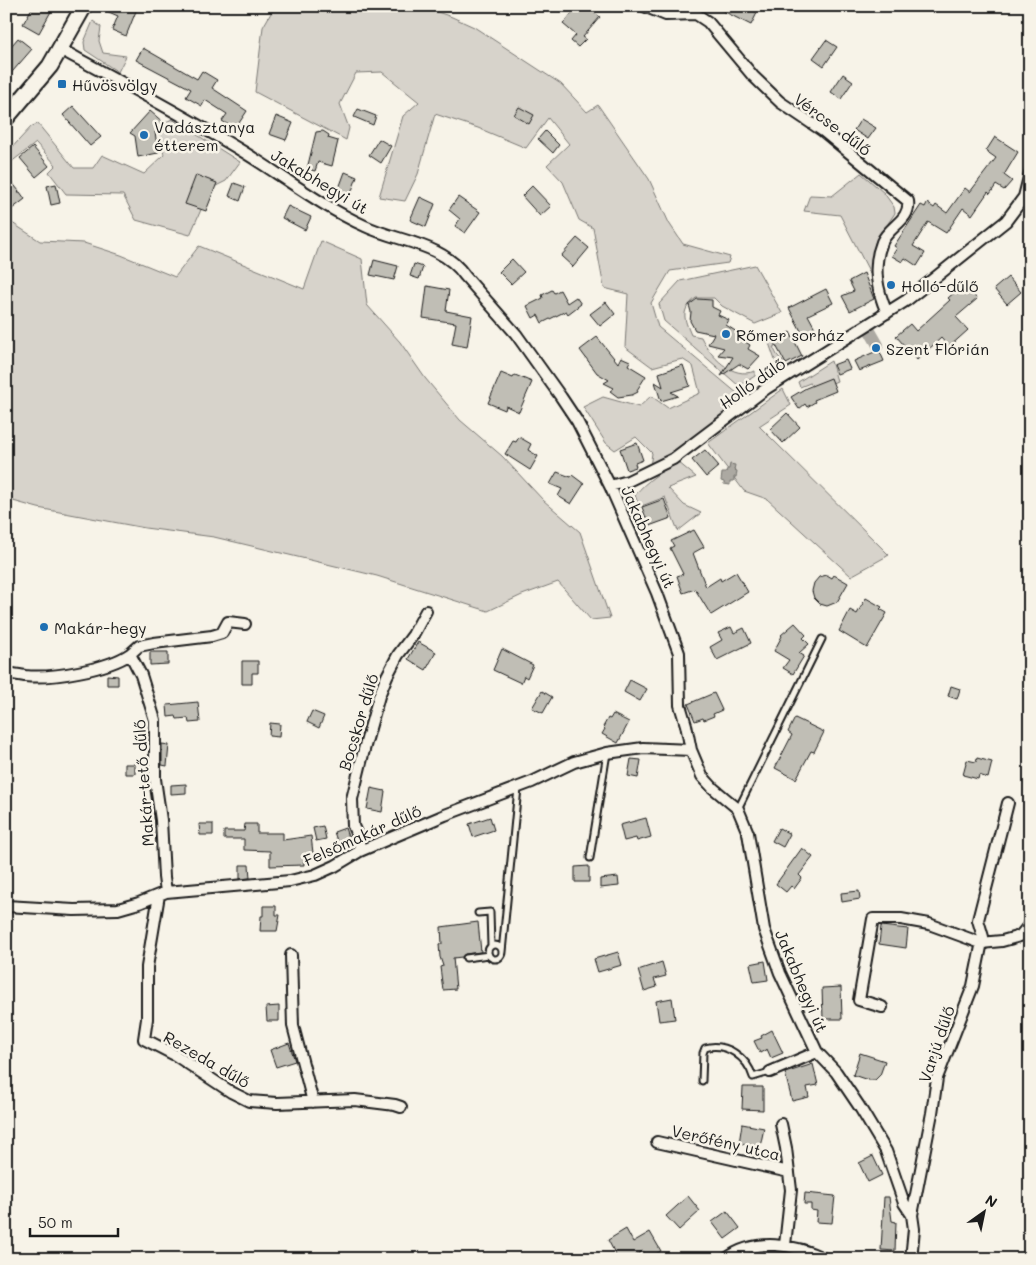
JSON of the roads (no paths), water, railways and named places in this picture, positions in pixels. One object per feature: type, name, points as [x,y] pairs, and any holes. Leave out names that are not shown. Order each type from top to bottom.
[{"type":"main road","points":[[6,118],[50,66],[84,6]]},
{"type":"street","name":"Vércse dűlő","points":[[644,6],[666,15],[696,14],[708,22],[753,76],[780,102],[823,132],[908,201],[909,208],[906,215],[890,230],[882,242],[876,270],[877,283],[887,313]]},
{"type":"street","name":"Jakabhegyi út","points":[[60,48],[242,151],[328,207],[367,227],[428,247],[459,266],[465,276],[516,334],[561,397],[577,422],[610,486],[658,592],[678,653],[680,705],[691,750],[702,776],[712,788],[738,809],[748,833],[764,929],[780,973],[817,1052],[836,1072],[872,1126],[886,1151],[904,1203],[912,1215],[914,1229],[911,1259]]},
{"type":"street","name":"Holló dűlő","points":[[610,486],[628,480],[673,459],[767,388],[907,300],[1006,221],[1027,197],[1030,173]]},
{"type":"street","name":"Bocskor dűlő","points":[[360,851],[359,840],[353,826],[352,799],[364,746],[387,676],[426,611]]},
{"type":"street","points":[[6,672],[26,676],[81,671],[120,661],[139,646],[212,636],[222,633],[228,622],[245,624]]},
{"type":"street","name":"Makár-tető dűlő","points":[[130,654],[141,675],[155,720],[155,779],[161,820],[164,877],[162,894]]},
{"type":"street","name":"Felsőmakár dűlő","points":[[6,906],[74,910],[118,909],[162,894],[290,881],[315,875],[360,851],[518,787],[574,762],[607,753],[643,748],[691,750]]},
{"type":"street","name":"Varjú dűlő","points":[[912,1215],[937,1078],[973,986],[983,937],[978,920],[1008,803]]},
{"type":"street","name":"Rezeda dűlő","points":[[162,894],[147,967],[147,1019],[144,1039],[249,1101],[277,1104],[355,1100],[395,1104],[401,1107]]},
{"type":"street","points":[[882,1007],[859,1000],[873,920],[901,919],[928,924],[981,943],[1002,941],[1020,936],[1030,924]]},
{"type":"street","points":[[291,955],[293,1026],[312,1102]]},
{"type":"street","points":[[770,1072],[817,1052]]},
{"type":"street","points":[[781,1124],[791,1190],[785,1245]]},
{"type":"street","name":"Verőfény utca","points":[[657,1142],[789,1172]]},
{"type":"street","points":[[726,1259],[732,1254],[757,1246],[785,1245],[800,1248],[825,1259]]},
{"type":"lane","points":[[738,809],[822,639]]},
{"type":"lane","points":[[590,858],[607,753]]},
{"type":"lane","points":[[466,958],[488,955],[496,959],[500,958],[502,952],[518,787]]},
{"type":"lane","points":[[478,913],[490,912],[491,946],[488,950],[488,955]]},
{"type":"lane","points":[[491,946],[498,946],[502,952]]},
{"type":"lane","points":[[702,1081],[703,1053],[705,1048],[710,1047],[730,1049],[743,1059],[753,1077],[770,1072]]},
{"type":"waterway","points":[[870,331],[878,345]]},
{"type":"place","name":"Hűvösvölgy","points":[[62,84]]},
{"type":"place","name":"Vadásztanya étterem","points":[[144,135]]},
{"type":"place","name":"Holló-dűlő","points":[[891,285]]},
{"type":"place","name":"Rőmer sorház","points":[[726,334]]},
{"type":"place","name":"Szent Flórián","points":[[876,348]]},
{"type":"place","name":"Makár-hegy","points":[[44,627]]}]
